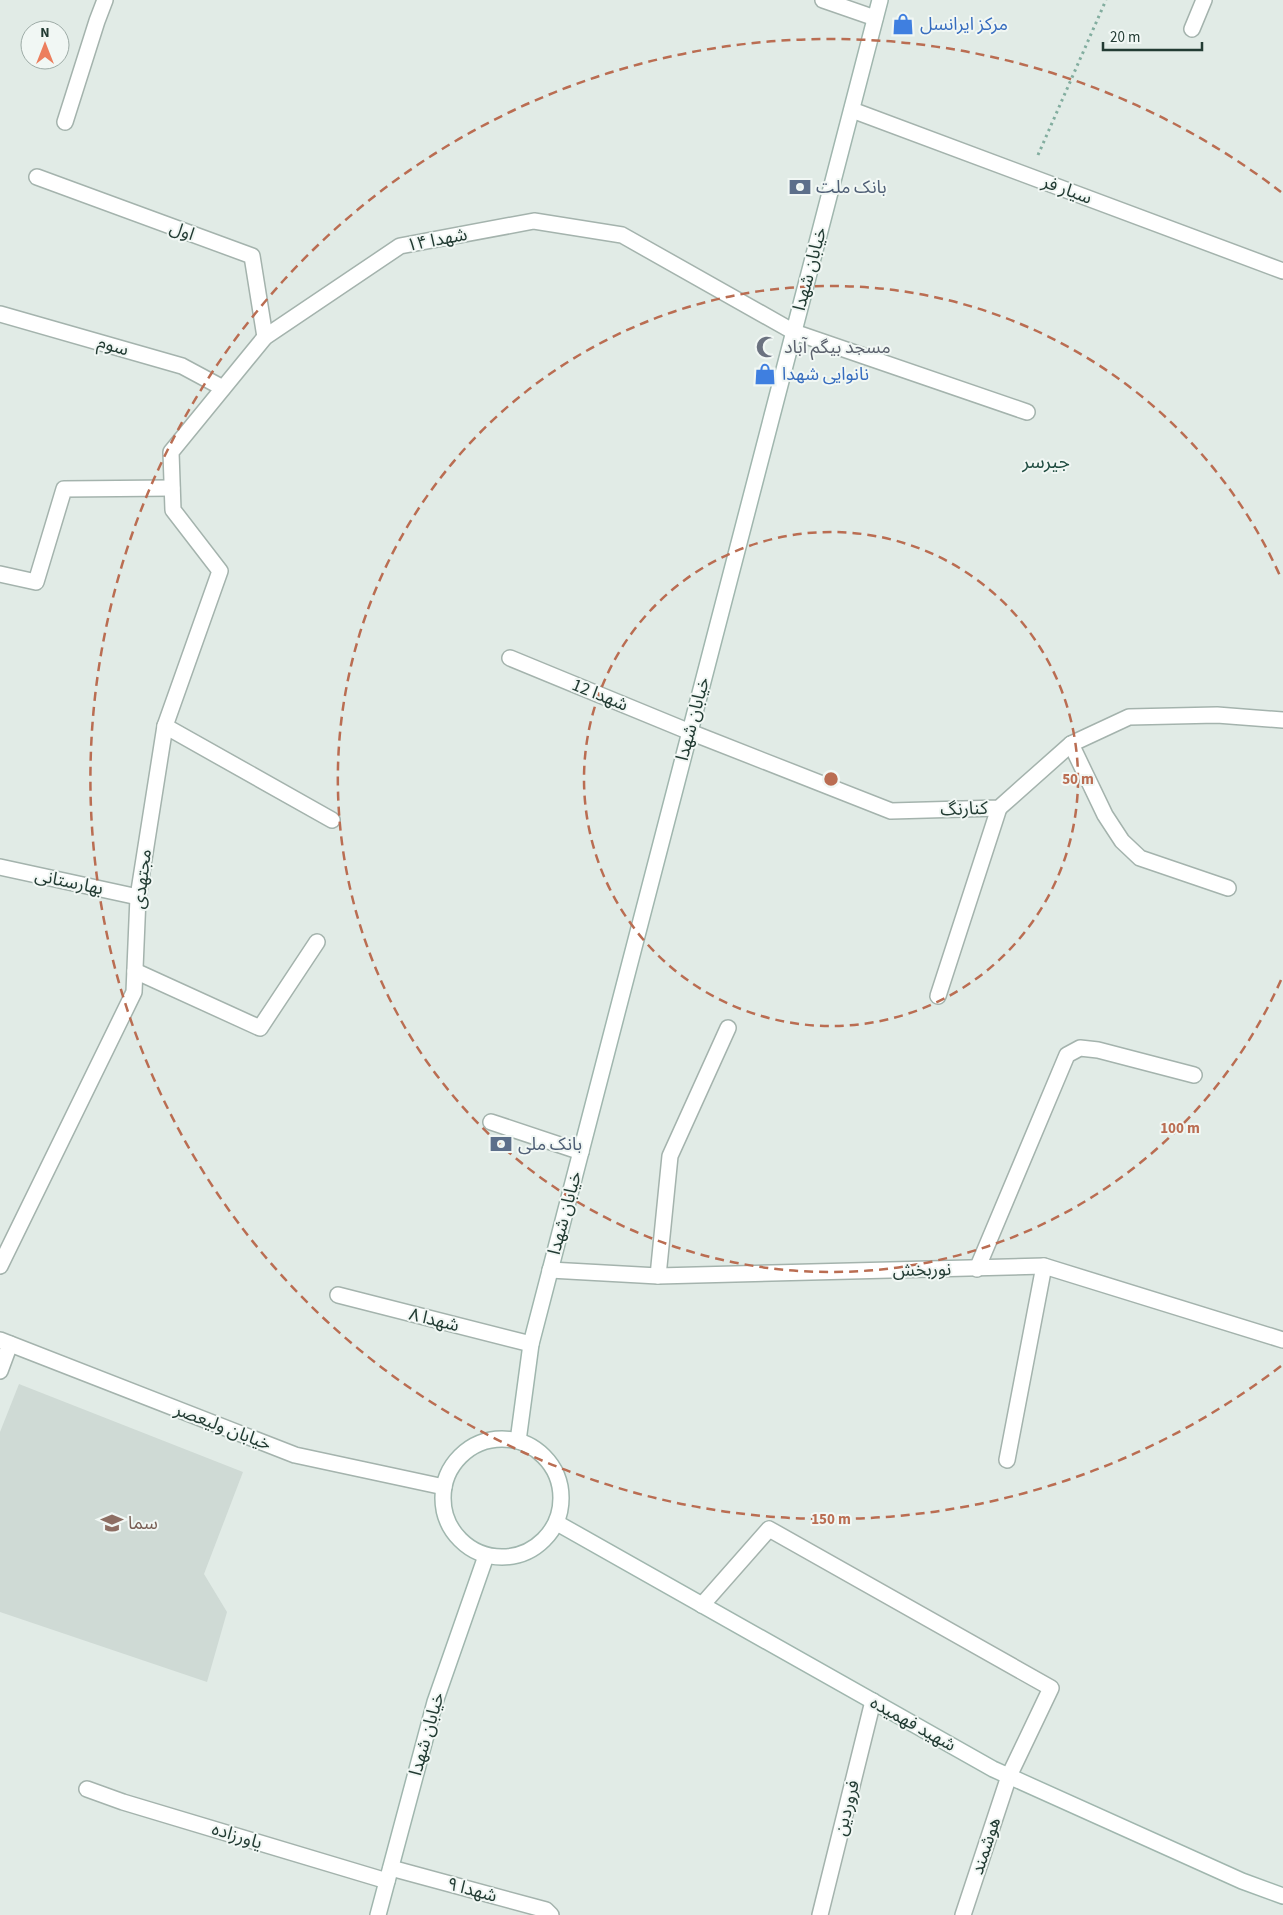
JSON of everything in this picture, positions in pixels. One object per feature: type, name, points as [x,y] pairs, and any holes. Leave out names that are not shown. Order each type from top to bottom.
[{"type":"street","points":[[65,122],[105,0]]},
{"type":"street","points":[[823,0],[875,18]]},
{"type":"street","name":"خیابان شهدا","points":[[518,1441],[531,1344],[880,0]]},
{"type":"street","points":[[1192,29],[1204,0]]},
{"type":"street","name":"سیار فر","points":[[852,110],[1283,271]]},
{"type":"street","name":"اول","points":[[37,177],[252,256],[265,337]]},
{"type":"street","name":"شهدا ۱۴","points":[[172,488],[171,452],[265,337],[400,246],[534,221],[622,235],[794,332],[1027,412]]},
{"type":"street","name":"سوم","points":[[0,314],[182,366],[223,388]]},
{"type":"street","points":[[0,574],[36,582],[64,489],[172,488]]},
{"type":"street","name":"مجتهدی","points":[[0,1266],[134,992],[138,897],[165,726],[220,571],[173,510],[172,488]]},
{"type":"street","name":"شهدا 12","points":[[510,658],[690,732]]},
{"type":"street","name":"کنارنگ","points":[[690,732],[891,811],[999,808],[1071,744],[1129,717],[1217,715],[1283,720]]},
{"type":"street","points":[[165,726],[332,820]]},
{"type":"street","points":[[1071,744],[1105,815],[1122,841],[1140,858],[1228,888]]},
{"type":"street","points":[[938,996],[999,808]]},
{"type":"street","name":"بهارستانی","points":[[0,867],[138,897]]},
{"type":"street","points":[[135,971],[260,1028],[316,942]]},
{"type":"street","points":[[658,1276],[670,1156],[728,1028]]},
{"type":"street","points":[[977,1269],[1067,1055],[1080,1048],[1098,1050],[1194,1075]]},
{"type":"street","points":[[491,1122],[581,1152]]},
{"type":"street","points":[[1007,1460],[1044,1266]]},
{"type":"street","name":"نوربخش","points":[[550,1270],[658,1276],[1044,1266],[1283,1340]]},
{"type":"street","name":"شهدا ۸","points":[[338,1295],[531,1344]]},
{"type":"street","points":[[0,1371],[5,1342]]},
{"type":"street","name":"خیابان ولیعصر","points":[[5,1342],[296,1455],[444,1487]]},
{"type":"street","points":[[499,1439],[518,1441],[534,1448],[547,1459],[556,1474],[561,1490],[561,1507],[556,1523],[547,1538],[535,1548],[519,1556],[503,1558],[486,1556],[470,1548],[457,1536],[448,1522],[443,1505],[444,1487],[450,1468],[463,1454],[480,1443],[499,1439]]},
{"type":"street","name":"شهید فهمیده","points":[[556,1523],[1009,1776],[1242,1882],[1283,1896]]},
{"type":"street","name":"هوشمند","points":[[702,1605],[768,1529],[1052,1688],[1009,1776],[963,1915]]},
{"type":"street","name":"خیابان شهدا","points":[[378,1915],[435,1702],[486,1556]]},
{"type":"street","name":"فروردین","points":[[820,1915],[873,1701]]},
{"type":"street","name":"یاورزاده","points":[[87,1790],[123,1802],[389,1875]]},
{"type":"street","name":"شهدا ۹","points":[[389,1875],[546,1910],[551,1915]]},
{"type":"path","points":[[1029,176],[1106,0]]},
{"type":"shaded area","name":"سما","points":[[19,1384],[243,1472],[204,1574],[227,1612],[207,1682],[0,1612],[0,1432]]},
{"type":"place","name":"مرکز ایرانسل","points":[[903,24]]},
{"type":"place","name":"بانک ملت","points":[[800,187]]},
{"type":"place","name":"مسجد بیگم آباد","points":[[767,347]]},
{"type":"place","name":"نانوایی شهدا","points":[[765,374]]},
{"type":"place","name":"بانک ملی","points":[[501,1144]]},
{"type":"place","name":"سما","points":[[112,1523]]},
{"type":"district","name":"جیرسر","points":[[1046,462]]}]
